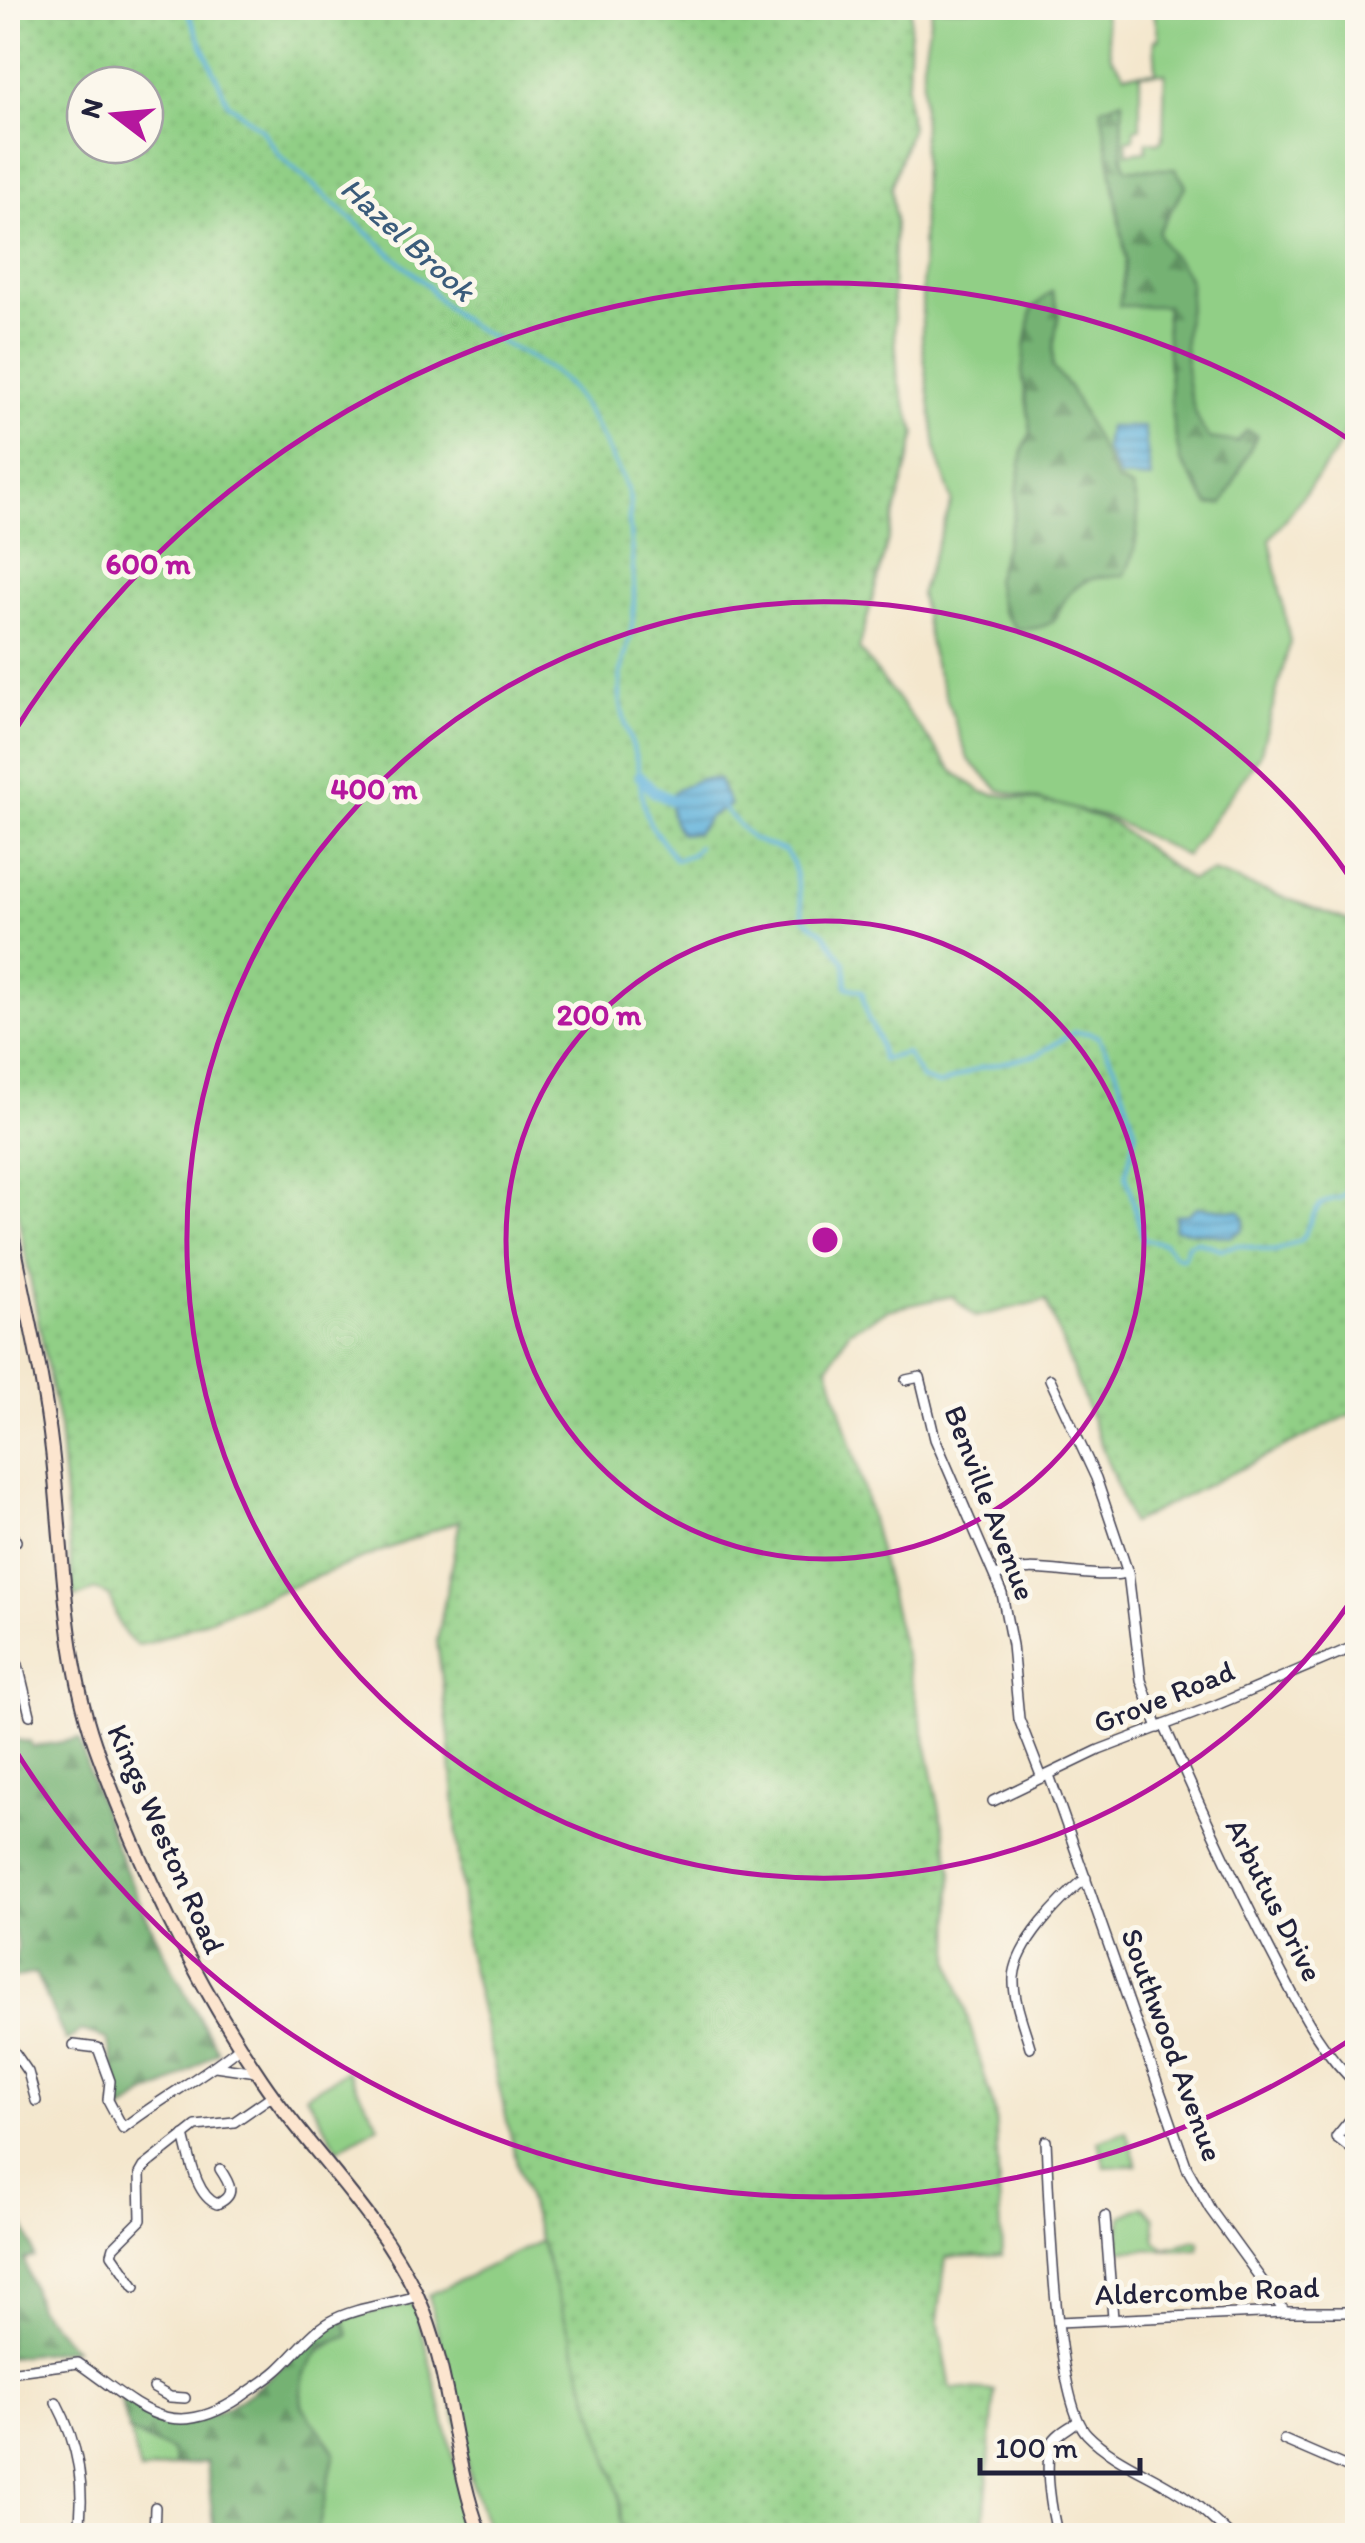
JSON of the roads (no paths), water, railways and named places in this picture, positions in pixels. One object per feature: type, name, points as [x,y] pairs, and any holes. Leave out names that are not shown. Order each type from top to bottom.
[{"type":"main road","name":"Kings Weston Road","points":[[8,1212],[52,1448],[65,1600],[84,1711],[98,1756],[180,1946],[256,2072],[308,2144],[368,2214],[417,2296],[438,2356],[462,2471],[482,2536]]},
{"type":"street","name":"Benville Avenue","points":[[906,1380],[920,1377],[935,1439],[996,1576],[1008,1624],[1019,1719],[1046,1776]]},
{"type":"street","name":"Arbutus Drive","points":[[1064,1380],[1051,1382],[1096,1478],[1128,1572],[1141,1680],[1234,1884],[1287,1983],[1314,2033],[1339,2068],[1358,2085]]},
{"type":"street","points":[[8,1528],[16,1541]]},
{"type":"street","points":[[996,1576],[1020,1568],[1102,1576],[1128,1572]]},
{"type":"street","name":"Grove Road","points":[[993,1801],[1099,1750],[1358,1645]]},
{"type":"street","points":[[8,1656],[25,1674],[30,1715]]},
{"type":"street","name":"Southwood Avenue","points":[[1046,1776],[1086,1878],[1187,2168],[1210,2209],[1285,2312]]},
{"type":"street","points":[[1030,2046],[1014,1984],[1017,1962],[1048,1918],[1086,1878]]},
{"type":"street","points":[[1023,2022],[1036,2018]]},
{"type":"street","points":[[8,2044],[28,2072],[36,2101]]},
{"type":"street","points":[[74,2045],[98,2048],[110,2082],[108,2100],[123,2128],[240,2046]]},
{"type":"street","points":[[215,2066],[256,2072]]},
{"type":"street","points":[[135,2287],[122,2280],[112,2254],[114,2247],[141,2220],[141,2170],[200,2124],[234,2122],[272,2094]]},
{"type":"street","points":[[1358,2110],[1336,2137],[1358,2154]]},
{"type":"street","points":[[184,2135],[202,2191],[216,2204],[231,2191],[231,2184],[220,2169]]},
{"type":"street","points":[[1046,2141],[1058,2322],[1078,2422],[1099,2444],[1190,2500],[1231,2536]]},
{"type":"street","points":[[1033,2153],[1047,2152]]},
{"type":"street","points":[[1105,2216],[1113,2318]]},
{"type":"street","points":[[1106,2231],[1118,2230]]},
{"type":"street","points":[[8,2372],[78,2363],[148,2411],[164,2418],[196,2419],[223,2408],[275,2373],[325,2324],[417,2296]]},
{"type":"street","name":"Aldercombe Road","points":[[1058,2322],[1358,2312]]},
{"type":"street","points":[[154,2388],[185,2398]]},
{"type":"street","points":[[164,2418],[170,2396]]},
{"type":"street","points":[[56,2402],[71,2435],[79,2469],[78,2536]]},
{"type":"street","points":[[1054,2532],[1051,2449],[1056,2437],[1078,2422]]},
{"type":"street","points":[[1284,2440],[1358,2472]]},
{"type":"street","points":[[154,2536],[155,2507]]},
{"type":"water","points":[[1108,427],[1144,427],[1151,479],[1119,477],[1105,449]]},
{"type":"water","points":[[699,779],[718,779],[730,805],[710,816],[696,833],[681,834],[671,814],[673,792]]},
{"type":"water","points":[[1197,1207],[1240,1211],[1245,1219],[1242,1230],[1230,1237],[1174,1229],[1176,1215],[1188,1214]]},
{"type":"waterway","name":"Hazel Brook","points":[[186,8],[228,103],[261,129],[280,156],[428,286],[454,314],[553,372],[588,413],[629,495],[633,613],[620,695],[645,809],[651,825],[676,860],[692,854],[698,846]]},
{"type":"waterway","points":[[640,776],[653,791],[671,800]]},
{"type":"waterway","name":"Hazel Brook","points":[[722,807],[752,839],[785,851],[793,863],[804,918],[824,933],[845,963],[847,987],[862,991],[882,1060],[906,1053],[922,1079],[939,1085],[979,1068],[1037,1055],[1074,1032],[1098,1037],[1115,1066],[1136,1132],[1126,1174],[1143,1239],[1164,1243],[1174,1255],[1183,1258],[1188,1244],[1196,1241],[1221,1249],[1238,1245],[1275,1251],[1301,1240],[1319,1206],[1341,1198],[1358,1179]]}]
